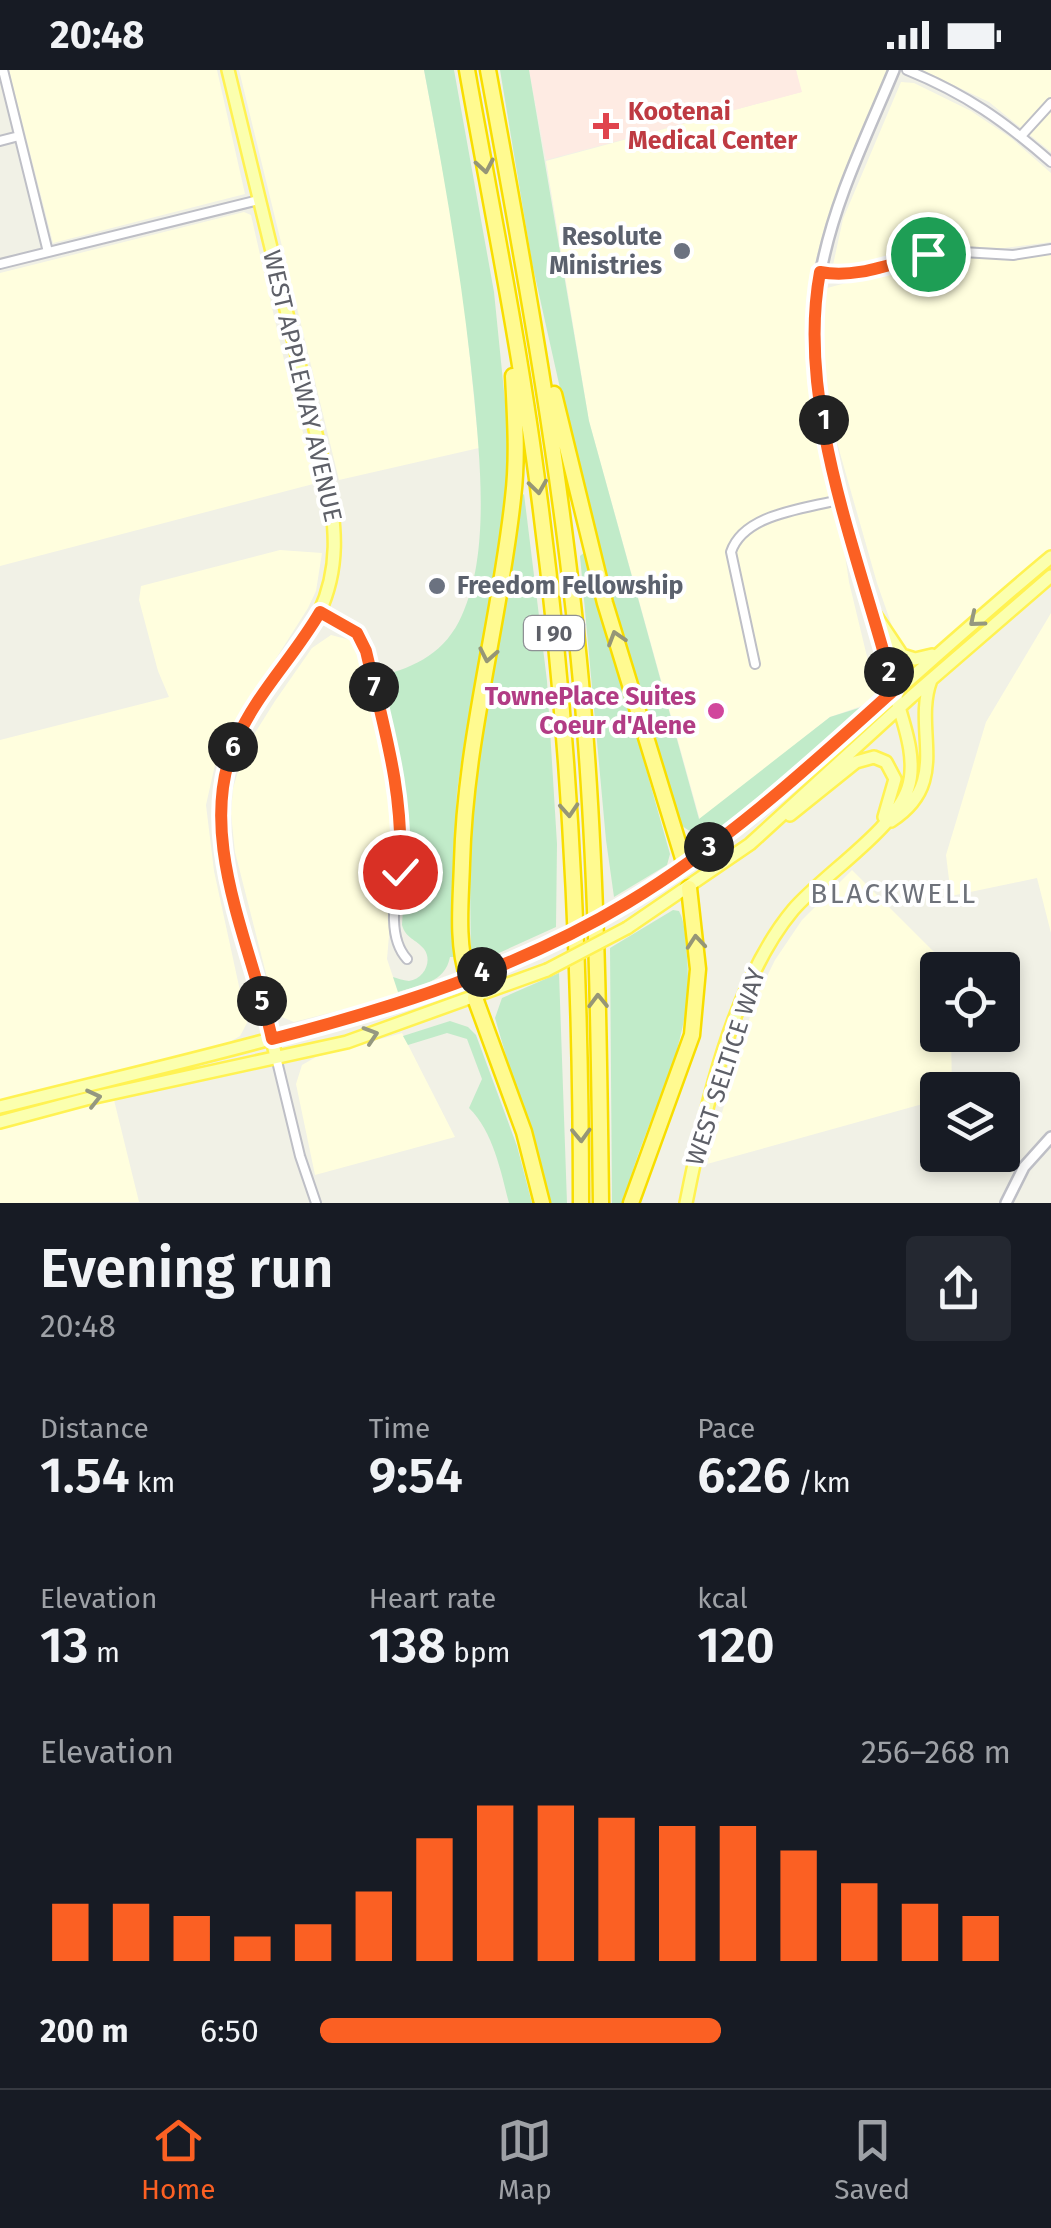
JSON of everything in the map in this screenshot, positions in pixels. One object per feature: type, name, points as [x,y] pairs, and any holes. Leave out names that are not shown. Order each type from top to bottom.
[{"type":"highway","name":"I 90","points":[[468,70],[539,492],[563,720],[574,915],[582,1203]]},
{"type":"highway","name":"I 90","points":[[488,70],[531,304],[566,542],[583,708],[598,979],[601,1203]]},
{"type":"highway","name":"I 90","points":[[531,304],[606,602],[685,866]]},
{"type":"highway","points":[[468,978],[462,926],[463,819],[472,742],[514,496],[516,428],[511,315]]},
{"type":"highway","points":[[631,1203],[692,1035],[698,969],[689,888]]},
{"type":"highway","points":[[475,998],[524,1132],[542,1203]]},
{"type":"main road","name":"WEST APPLEWAY AVENUE","points":[[228,70],[327,480],[337,542],[328,593],[320,612],[244,723],[227,762],[220,800],[225,860],[276,1057]]},
{"type":"main road","points":[[0,1107],[342,1021],[468,978],[549,944],[625,904],[685,866],[785,788],[1051,557]]},
{"type":"main road","points":[[750,844],[1051,576]]},
{"type":"main road","points":[[872,610],[902,656],[915,659],[936,654]]},
{"type":"main road","points":[[878,830],[905,812],[922,785],[929,760],[926,706],[931,680]]},
{"type":"main road","name":"WEST SELTICE WAY","points":[[686,1203],[701,1134],[750,977],[793,910],[878,830],[896,810],[909,786],[911,762],[894,690]]},
{"type":"main road","points":[[0,1122],[347,1042],[547,970],[628,928],[689,888],[815,798],[856,762],[869,757],[886,762],[895,779],[878,830]]},
{"type":"main road","points":[[685,866],[689,888]]},
{"type":"main road","points":[[468,978],[475,998]]},
{"type":"street","points":[[3,70],[48,252]]},
{"type":"street","points":[[894,70],[832,224],[820,272],[815,368],[842,499],[894,690]]},
{"type":"street","points":[[907,70],[972,100],[1051,162]]},
{"type":"street","points":[[1022,136],[1051,103]]},
{"type":"street","points":[[0,141],[19,136]]},
{"type":"street","points":[[0,264],[260,200]]},
{"type":"street","points":[[820,272],[858,272],[946,251],[1013,256],[1051,250]]},
{"type":"street","points":[[755,664],[731,552],[735,541],[760,522],[842,499]]},
{"type":"street","points":[[320,612],[357,633],[366,651],[399,798],[401,848],[394,936],[407,959]]},
{"type":"street","name":"WEST APPLEWAY AVENUE","points":[[276,1057],[300,1156],[316,1203]]},
{"type":"street","points":[[1006,1203],[1024,1167],[1051,1137]]},
{"type":"shaded area","points":[[9,70],[217,70],[245,194],[53,243]]},
{"type":"shaded area","points":[[239,70],[424,70],[461,269],[479,448],[339,480]]},
{"type":"shaded area","points":[[424,70],[454,70],[494,292],[511,461],[498,569],[457,792],[455,957],[450,957],[437,978],[398,992],[393,977],[414,980],[423,973],[428,959],[402,925],[408,822],[399,756],[380,676],[428,656],[455,628],[471,591],[477,564],[481,507],[464,313]]},
{"type":"shaded area","points":[[500,70],[529,70],[589,421],[699,819],[830,717],[862,707],[767,792],[713,833],[692,832],[676,819],[585,500],[532,263]]},
{"type":"shaded area","name":"Kootenai Medical Center","points":[[529,70],[796,70],[802,92],[546,160]]},
{"type":"shaded area","points":[[796,70],[888,70],[825,225],[807,321],[813,411],[876,694],[873,702],[830,717],[700,820],[589,421],[546,161],[801,92]]},
{"type":"shaded area","points":[[922,70],[1051,70],[1051,152],[989,102]]},
{"type":"shaded area","points":[[901,82],[914,83],[971,111],[1011,138],[1051,173],[1051,242],[1004,248],[942,247],[855,268],[833,265],[843,219]]},
{"type":"shaded area","points":[[244,212],[251,215],[289,382],[317,483],[0,566],[0,273]]},
{"type":"shaded area","points":[[1051,254],[1051,552],[930,651],[908,655],[899,646],[877,583],[834,432],[822,348],[827,288],[953,255],[997,259]]},
{"type":"shaded area","points":[[524,494],[547,681],[557,844],[556,927],[479,962],[471,959],[469,804],[520,497]]},
{"type":"shaded area","points":[[280,550],[322,553],[316,591],[227,736],[217,756],[206,805],[214,871],[247,1023],[240,1036],[228,1043],[0,1102],[0,740],[169,697],[139,600],[141,586]]},
{"type":"shaded area","points":[[585,552],[670,854],[667,865],[614,897],[580,556]]},
{"type":"shaded area","points":[[1051,613],[1051,933],[1037,878],[951,896],[946,855],[986,722]]},
{"type":"shaded area","points":[[331,635],[350,640],[357,649],[389,777],[395,866],[387,959],[399,995],[294,1022],[282,1017],[274,1005],[235,852],[233,788],[245,749],[275,701],[312,648]]},
{"type":"shaded area","points":[[852,870],[934,952],[920,952],[920,1052],[951,1052],[952,1072],[920,1072],[920,1105],[707,1164],[754,1003],[775,960],[802,920]]},
{"type":"shaded area","points":[[673,910],[681,916],[687,956],[683,1023],[624,1203],[612,1203],[610,948]]},
{"type":"shaded area","points":[[559,973],[567,1203],[549,1203],[495,1018],[502,998]]},
{"type":"shaded area","points":[[450,1021],[468,1027],[476,1035],[517,1146],[532,1203],[509,1203],[490,1140],[469,1108],[482,1079],[467,1039],[447,1033],[408,1045],[403,1036]]},
{"type":"shaded area","points":[[402,1033],[455,1137],[315,1175],[296,1084],[302,1065],[316,1057]]},
{"type":"shaded area","points":[[114,1100],[139,1202],[0,1203],[0,1128]]},
{"type":"place","name":"Kootenai Medical Center","points":[[606,126]]},
{"type":"place","name":"Resolute Ministries","points":[[682,251]]},
{"type":"place","name":"Freedom Fellowship","points":[[437,586]]},
{"type":"place","name":"TownePlace Suites Coeur d'Alene","points":[[716,711]]},
{"type":"district","name":"BLACKWELL","points":[[894,893]]},
{"type":"route","points":[[400,872],[401,823],[396,778],[366,651],[357,633],[320,612],[244,723],[222,781],[220,824],[225,860],[272,1039],[342,1021],[468,978],[549,944],[625,904],[685,866],[785,788],[894,690],[822,416],[815,368],[817,297],[820,272],[858,272],[928,254]]}]
